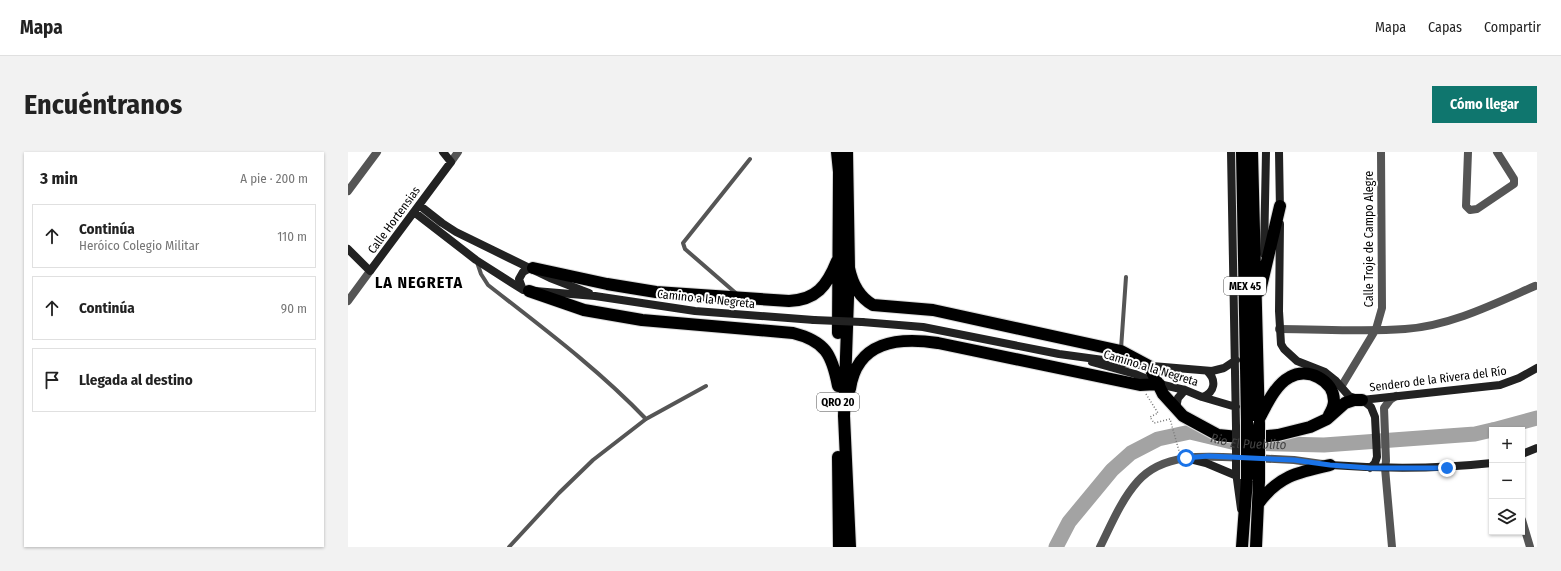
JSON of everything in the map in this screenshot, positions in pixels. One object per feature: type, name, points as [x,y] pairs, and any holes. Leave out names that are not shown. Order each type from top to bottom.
[{"type":"highway","name":"QRO 20","points":[[837,152],[839,172],[839,547]]},
{"type":"highway","name":"QRO 20","points":[[848,152],[848,268],[844,416],[850,547]]},
{"type":"highway","name":"MEX 45","points":[[1242,152],[1255,422]]},
{"type":"highway","name":"MEX 45","points":[[1242,547],[1245,477],[1255,422],[1256,312],[1252,152]]},
{"type":"highway","points":[[1256,312],[1280,206]]},
{"type":"highway","points":[[532,268],[607,284],[656,292],[788,301],[807,298],[824,286],[831,276],[839,257]]},
{"type":"highway","points":[[848,268],[857,289],[867,302],[873,305],[933,310],[1121,351],[1149,366],[1163,394],[1188,420],[1218,435],[1240,438],[1278,435],[1310,427],[1327,419],[1345,403],[1354,400],[1362,400]]},
{"type":"highway","points":[[526,291],[584,310],[642,320],[793,333],[807,337],[816,341],[827,351],[832,362],[838,386]]},
{"type":"highway","points":[[844,416],[848,406],[851,383],[861,360],[880,346],[907,340],[938,343],[1140,385],[1159,384]]},
{"type":"highway","points":[[1255,422],[1273,394],[1284,382],[1290,377],[1306,373],[1320,378],[1333,394],[1334,406],[1327,419]]},
{"type":"highway","points":[[1258,504],[1272,487],[1283,479],[1298,472],[1330,465]]},
{"type":"highway","name":"MEX 45","points":[[1245,477],[1258,504],[1256,547]]},
{"type":"street","points":[[348,191],[377,152]]},
{"type":"street","points":[[443,152],[451,162]]},
{"type":"street","name":"Calle Hortensias","points":[[348,301],[458,152]]},
{"type":"street","points":[[1186,458],[1206,463],[1245,477],[1236,427],[1232,152]]},
{"type":"street","points":[[1263,278],[1266,234],[1266,152]]},
{"type":"street","points":[[1279,152],[1279,329],[1281,344],[1292,357],[1325,372],[1349,396],[1362,400],[1373,410],[1375,417],[1377,460],[1370,468]]},
{"type":"street","name":"Calle Troje de Campo Alegre","points":[[1341,387],[1376,329],[1382,308],[1381,152]]},
{"type":"street","points":[[1468,152],[1466,206],[1470,210],[1477,209],[1514,184],[1514,178],[1497,152]]},
{"type":"street","name":"Camino a la Negreta","points":[[416,209],[476,260],[526,291],[595,296],[695,311],[923,327],[1059,354],[1136,374],[1159,384],[1185,390],[1202,397],[1236,407]]},
{"type":"street","name":"Camino a la Negreta","points":[[416,209],[456,232],[550,278],[595,296]]},
{"type":"street","points":[[348,249],[370,271]]},
{"type":"street","points":[[526,291],[520,279],[523,272],[532,268]]},
{"type":"street","points":[[1279,329],[1406,329],[1445,321],[1487,307],[1535,286]]},
{"type":"street","name":"Camino a la Negreta","points":[[1059,354],[1149,366],[1207,371],[1219,370],[1236,360]]},
{"type":"street","name":"Sendero de la Rivera del Río","points":[[1362,400],[1500,385],[1520,378],[1537,368]]},
{"type":"street","points":[[1202,397],[1209,394],[1214,386],[1212,377],[1207,371]]},
{"type":"street","points":[[1176,408],[1178,398],[1185,390]]},
{"type":"street","points":[[1392,547],[1386,465],[1384,408],[1390,400],[1396,396]]},
{"type":"street","points":[[1525,453],[1537,448]]},
{"type":"street","points":[[1100,547],[1123,501],[1139,480],[1152,470],[1174,460],[1208,456],[1294,460],[1330,465],[1370,468],[1386,465],[1447,468],[1489,463]]},
{"type":"street","points":[[1525,530],[1530,547]]},
{"type":"lane","points":[[741,298],[685,249],[683,243],[750,159]]},
{"type":"lane","points":[[476,260],[480,274],[488,285],[565,344],[646,419]]},
{"type":"lane","points":[[1121,351],[1126,277]]},
{"type":"lane","points":[[509,547],[559,493],[593,460],[646,419],[706,386]]},
{"type":"path","points":[[1140,385],[1158,413],[1150,417],[1154,423],[1170,419],[1179,451],[1173,452]]},
{"type":"waterway","name":"Rio El Pueblito","points":[[1504,427],[1537,418]]},
{"type":"waterway","name":"Rio El Pueblito","points":[[1056,547],[1069,522],[1112,470],[1131,453],[1158,439],[1190,432],[1236,443],[1324,445],[1475,434],[1489,431]]},
{"type":"district","name":"LA NEGRETA","points":[[419,282]]},
{"type":"route","points":[[1186,458],[1208,456],[1294,460],[1330,465],[1370,468],[1447,468]]}]
